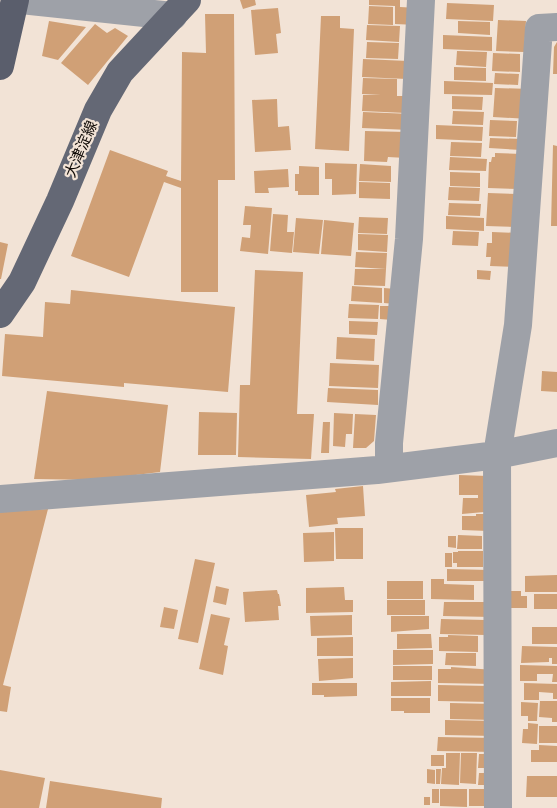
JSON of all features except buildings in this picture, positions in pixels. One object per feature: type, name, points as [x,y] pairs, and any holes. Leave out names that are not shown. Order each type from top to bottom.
[{"type":"highway","points":[[0,66],[15,0]]},
{"type":"main road","name":"大津淀線","points":[[0,314],[22,282],[60,201],[98,110],[120,72],[180,8]]},
{"type":"street","points":[[21,0],[180,8]]},
{"type":"street","points":[[390,468],[389,443],[409,239],[421,0]]},
{"type":"street","points":[[498,808],[497,454],[518,325],[539,28],[557,28]]},
{"type":"street","points":[[0,499],[390,468],[497,454],[557,443]]}]
